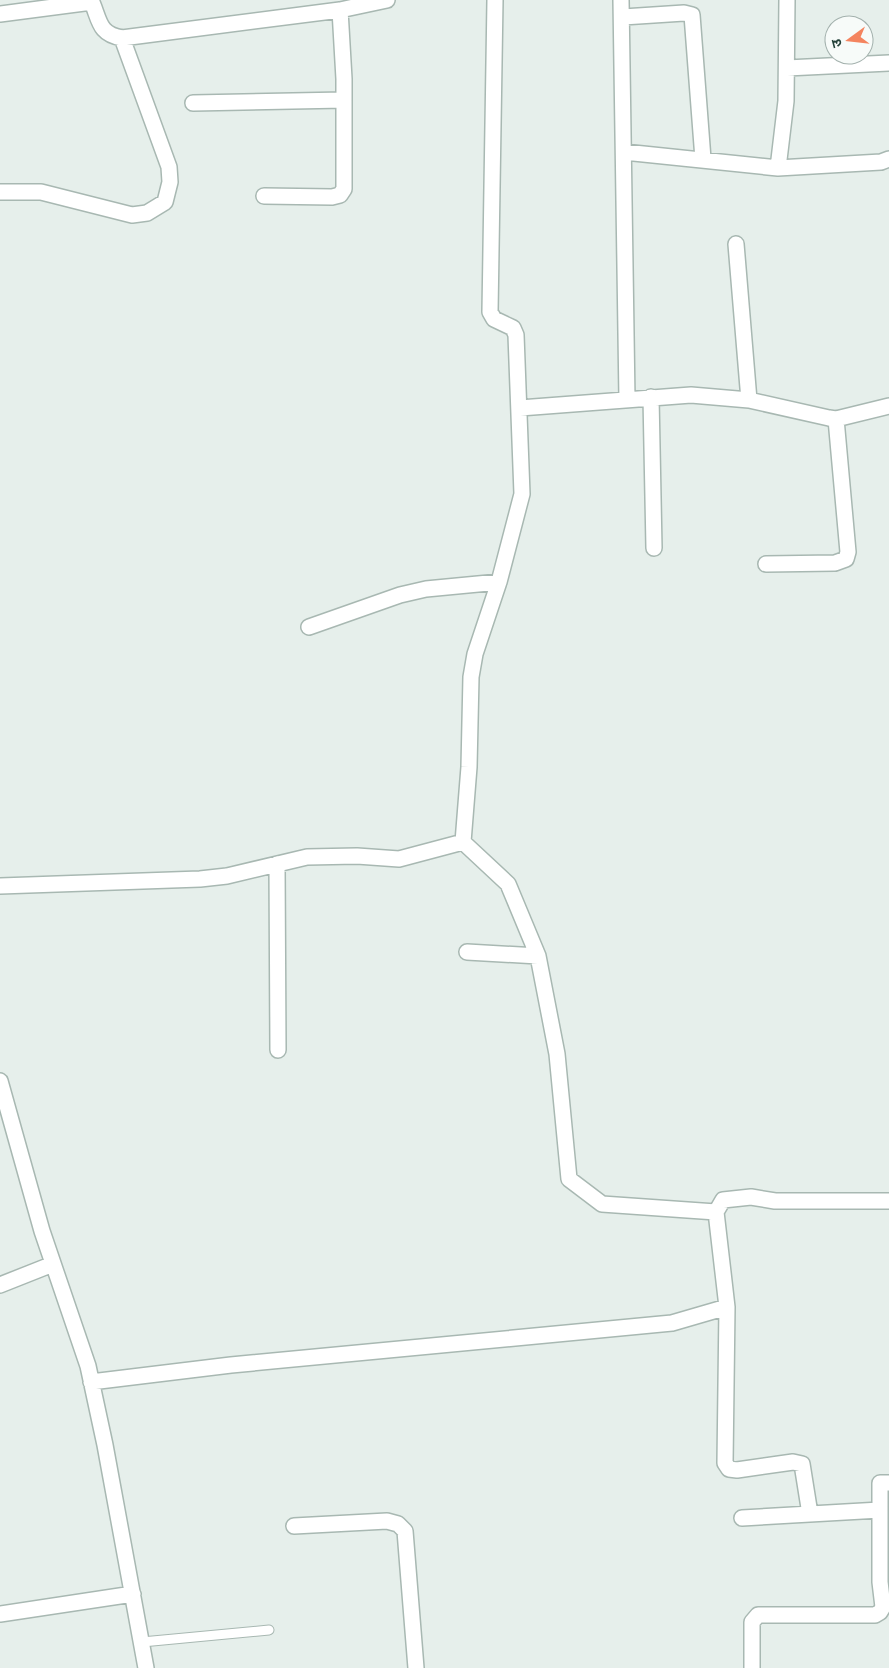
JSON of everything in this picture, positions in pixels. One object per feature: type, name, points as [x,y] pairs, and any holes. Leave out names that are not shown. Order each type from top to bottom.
[{"type":"street","points":[[0,14],[91,1],[103,30],[110,36],[122,38],[340,10],[387,0]]},
{"type":"street","points":[[463,842],[469,766],[471,677],[475,654],[499,582],[522,494],[516,335],[513,328],[494,319],[490,312],[495,0]]},
{"type":"street","points":[[621,0],[623,17],[627,400]]},
{"type":"street","points":[[778,168],[786,101],[787,0]]},
{"type":"street","points":[[264,196],[332,197],[340,195],[344,189],[344,100],[340,10]]},
{"type":"street","points":[[623,17],[684,13],[692,15],[703,160]]},
{"type":"street","points":[[0,192],[40,192],[132,215],[147,213],[165,202],[170,182],[169,167],[122,38]]},
{"type":"street","points":[[787,68],[889,63]]},
{"type":"street","points":[[193,103],[344,100]]},
{"type":"street","points":[[624,152],[778,168],[872,163],[889,159]]},
{"type":"street","points":[[736,244],[749,400]]},
{"type":"street","points":[[520,408],[691,395],[749,400],[836,419],[888,412]]},
{"type":"street","points":[[651,397],[654,548]]},
{"type":"street","points":[[766,564],[835,563],[846,559],[848,552],[836,419]]},
{"type":"street","points":[[309,627],[400,595],[426,589],[499,582]]},
{"type":"street","points":[[0,886],[200,879],[307,857],[357,856],[399,859],[463,842]]},
{"type":"street","points":[[463,842],[508,884],[538,956],[557,1054],[569,1179],[602,1204],[716,1212]]},
{"type":"street","points":[[277,864],[278,1050]]},
{"type":"street","points":[[467,952],[538,956]]},
{"type":"street","points":[[0,1081],[42,1231],[91,1382],[146,1668]]},
{"type":"street","points":[[810,1514],[802,1464],[793,1462],[737,1470],[729,1468],[725,1463],[727,1307],[716,1212],[723,1200],[751,1197],[775,1201],[889,1201]]},
{"type":"street","points":[[0,1285],[53,1264]]},
{"type":"street","points":[[91,1382],[231,1365],[672,1323],[727,1307]]},
{"type":"street","points":[[752,1668],[754,1618],[765,1614],[875,1615],[880,1612],[883,1607],[885,1582],[880,1483],[889,1483]]},
{"type":"street","points":[[742,1518],[880,1510]]},
{"type":"street","points":[[294,1526],[387,1521],[398,1524],[405,1531],[416,1668]]},
{"type":"street","points":[[0,1614],[133,1594]]},
{"type":"lane","points":[[142,1642],[269,1630]]}]
